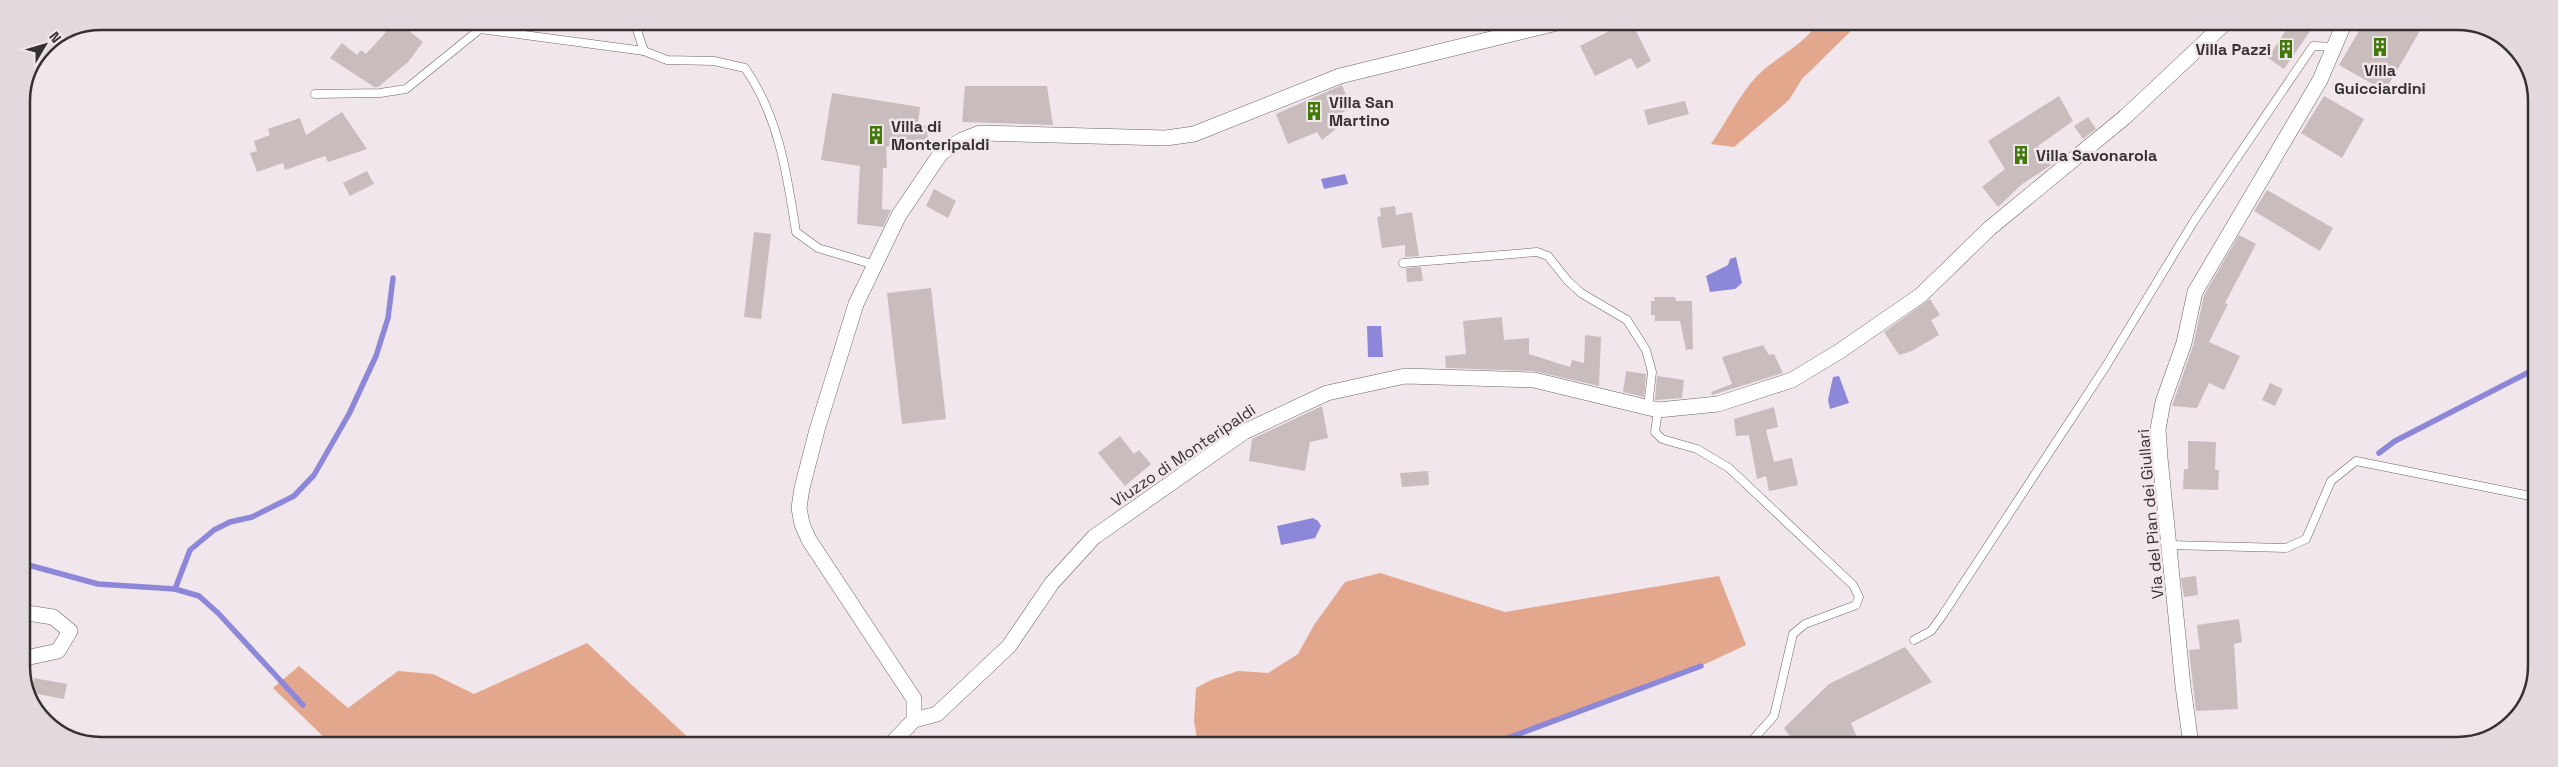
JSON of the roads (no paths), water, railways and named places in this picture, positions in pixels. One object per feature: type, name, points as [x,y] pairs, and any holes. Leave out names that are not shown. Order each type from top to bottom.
[{"type":"street","points":[[898,737],[914,720],[914,699],[809,540],[802,524],[799,508],[802,488],[822,412],[856,304],[899,215],[941,153],[962,140],[980,133],[1166,138],[1194,134],[1340,76],[1528,30]]},
{"type":"street","name":"Viuzzo di Monteripaldi","points":[[914,720],[937,714],[1009,646],[1052,582],[1094,537],[1244,432],[1319,397],[1405,376],[1445,376],[1534,380],[1653,409],[1718,404],[1792,380],[1840,351],[1921,295],[1990,228],[2125,117],[2218,30]]},
{"type":"street","name":"Via del Pian dei Giullari","points":[[2190,737],[2183,686],[2158,430],[2163,402],[2184,343],[2195,292],[2320,80],[2342,30]]},
{"type":"street","points":[[30,613],[53,617],[70,632],[58,651],[30,657]]},
{"type":"lane","points":[[315,94],[380,94],[406,89],[479,30]]},
{"type":"lane","points":[[487,30],[644,51],[667,60],[714,61],[745,68],[758,87],[773,120],[788,177],[796,232],[818,248],[875,265]]},
{"type":"lane","points":[[638,30],[644,51]]},
{"type":"lane","points":[[1914,640],[1931,631],[1942,616],[2106,366],[2194,221],[2313,46],[2336,47]]},
{"type":"lane","points":[[1402,263],[1537,252],[1548,256],[1567,280],[1581,293],[1627,320],[1646,350],[1652,372],[1655,432],[1662,439],[1697,449],[1729,468],[1852,585],[1858,598],[1856,605],[1805,624],[1792,634],[1774,716],[1755,737]]},
{"type":"lane","points":[[2169,545],[2286,548],[2298,543],[2306,539],[2332,481],[2356,461],[2528,496]]},
{"type":"waterway","points":[[175,589],[190,550],[214,530],[230,522],[252,517],[294,496],[314,475],[349,414],[376,356],[388,318],[393,278]]},
{"type":"waterway","points":[[2379,453],[2395,441],[2528,373]]},
{"type":"waterway","points":[[30,565],[98,584],[175,589],[199,596],[218,613],[303,705]]},
{"type":"waterway","points":[[1510,737],[1701,666]]},
{"type":"place","name":"Villa Guicciardini","points":[[2380,47]]},
{"type":"place","name":"Villa Pazzi","points":[[2286,49]]},
{"type":"place","name":"Villa San Martino","points":[[1314,111]]},
{"type":"place","name":"Villa di Monteripaldi","points":[[876,135]]},
{"type":"place","name":"Villa Savonarola","points":[[2021,155]]}]
